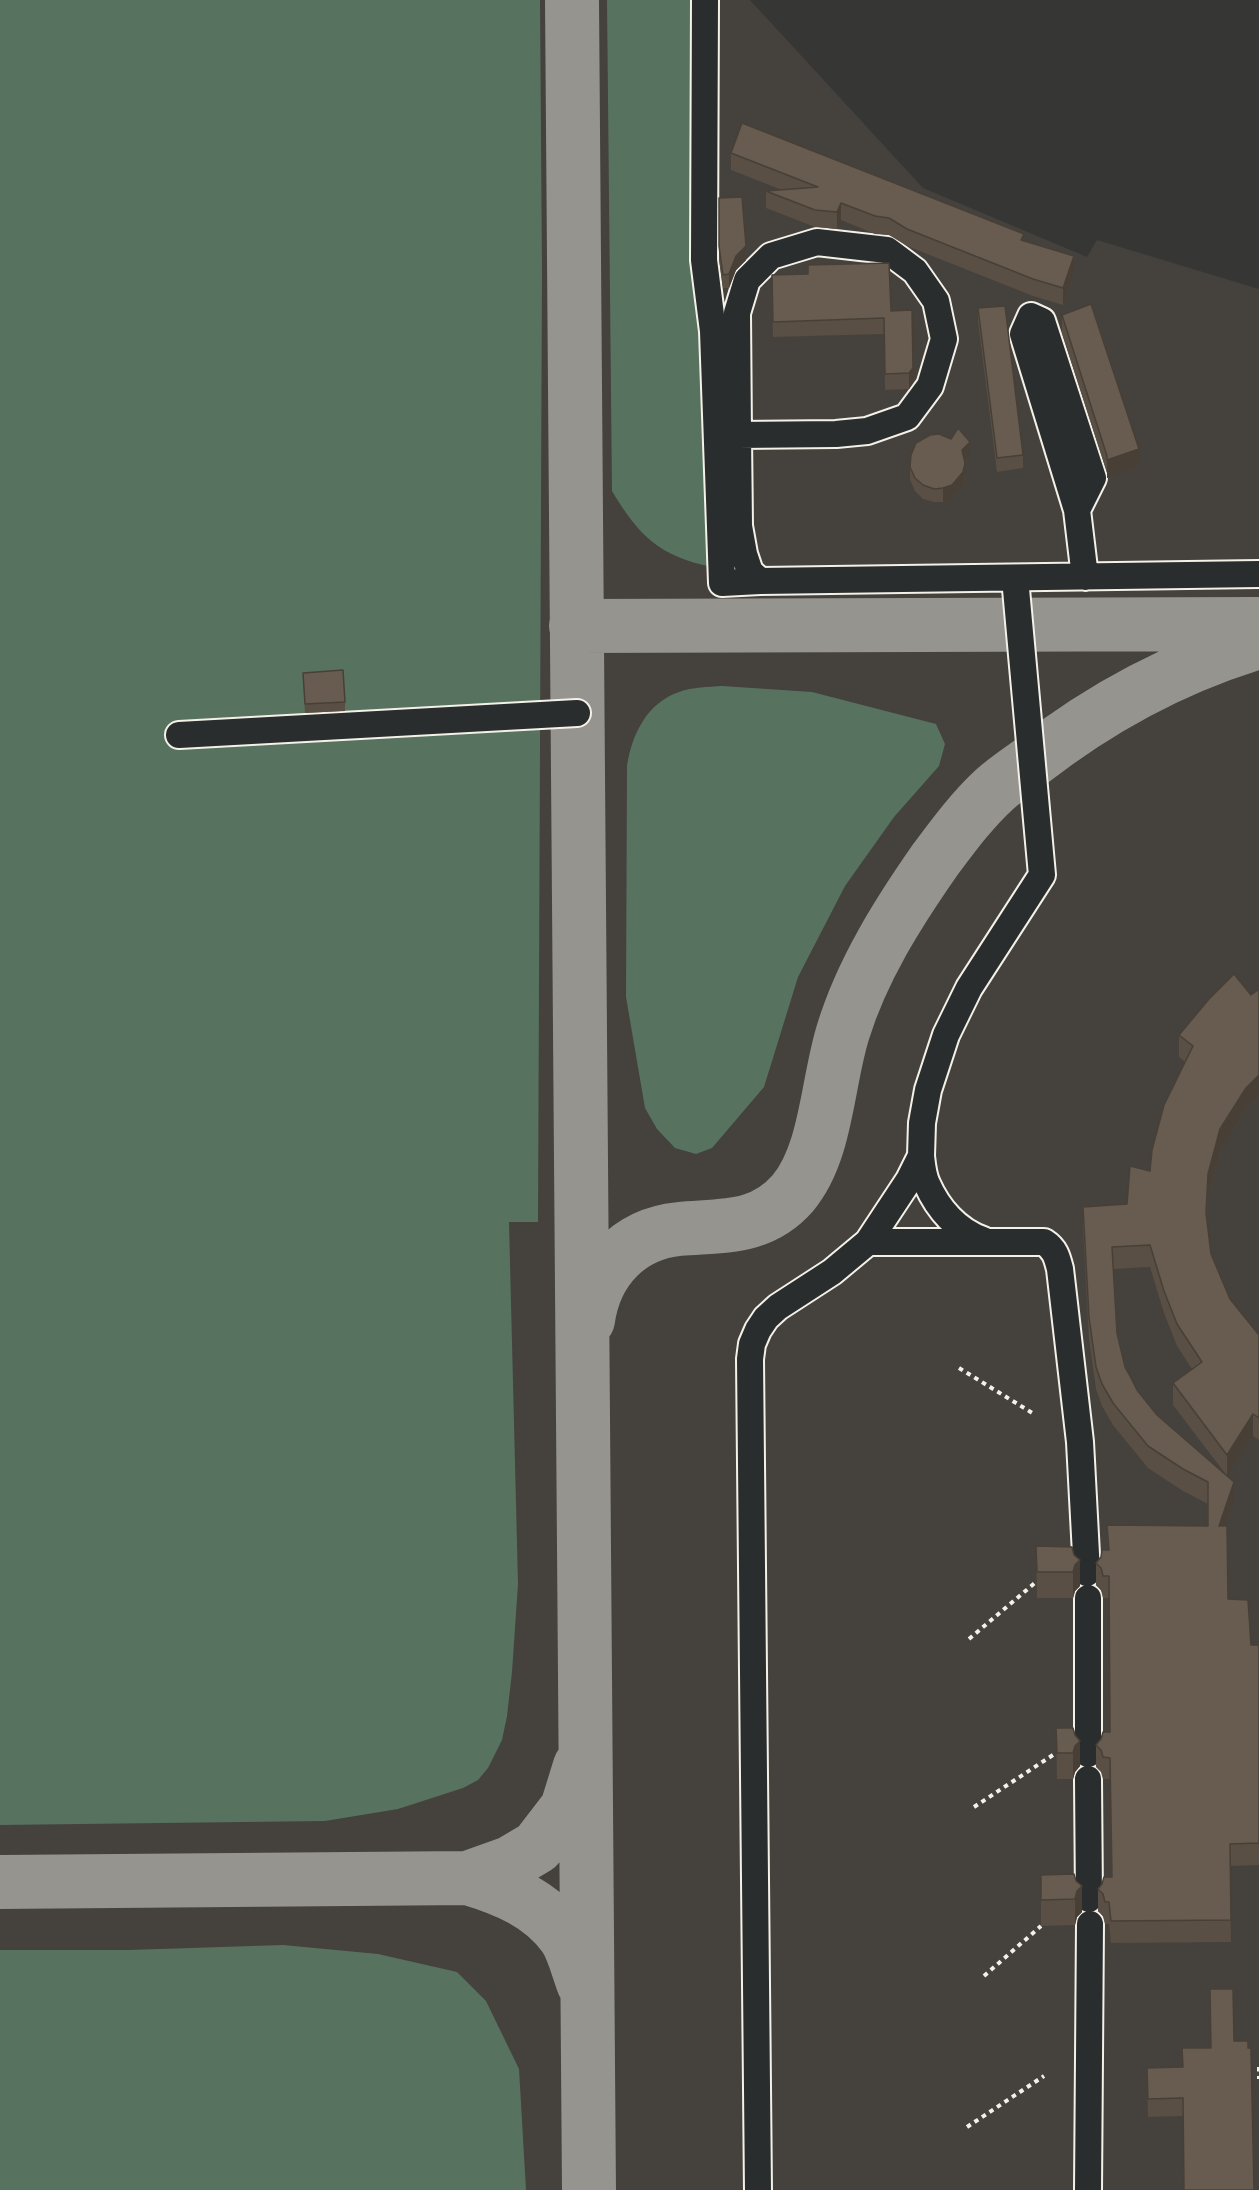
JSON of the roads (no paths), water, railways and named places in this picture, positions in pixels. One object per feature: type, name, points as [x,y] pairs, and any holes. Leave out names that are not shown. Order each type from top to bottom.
[{"type":"lane","points":[[705,0],[704,260],[713,331],[722,583],[1259,574]]},
{"type":"lane","points":[[738,435],[836,434],[867,431],[907,417],[930,386],[944,339],[936,301],[915,271],[887,250],[817,242],[771,256],[747,280],[737,313],[738,435],[739,526],[750,572],[760,581]]},
{"type":"lane","points":[[1077,510],[1093,478],[1042,321],[1031,316],[1023,334],[1077,510],[1085,577]]},
{"type":"lane","points":[[987,1242],[957,1227],[926,1183],[921,1156],[922,1124],[928,1090],[945,1035],[969,988],[1042,875],[1015,578]]},
{"type":"lane","points":[[179,735],[577,713]]},
{"type":"lane","points":[[758,2190],[750,1359],[752,1344],[766,1318],[778,1307],[832,1272],[868,1242],[909,1180],[921,1156]]},
{"type":"lane","points":[[868,1242],[1044,1242],[1052,1246],[1057,1256],[1080,1442],[1087,1573]]},
{"type":"lane","points":[[1088,1598],[1088,1754]]},
{"type":"lane","points":[[1088,1779],[1089,1899]]},
{"type":"lane","points":[[1088,2190],[1090,1924]]}]
